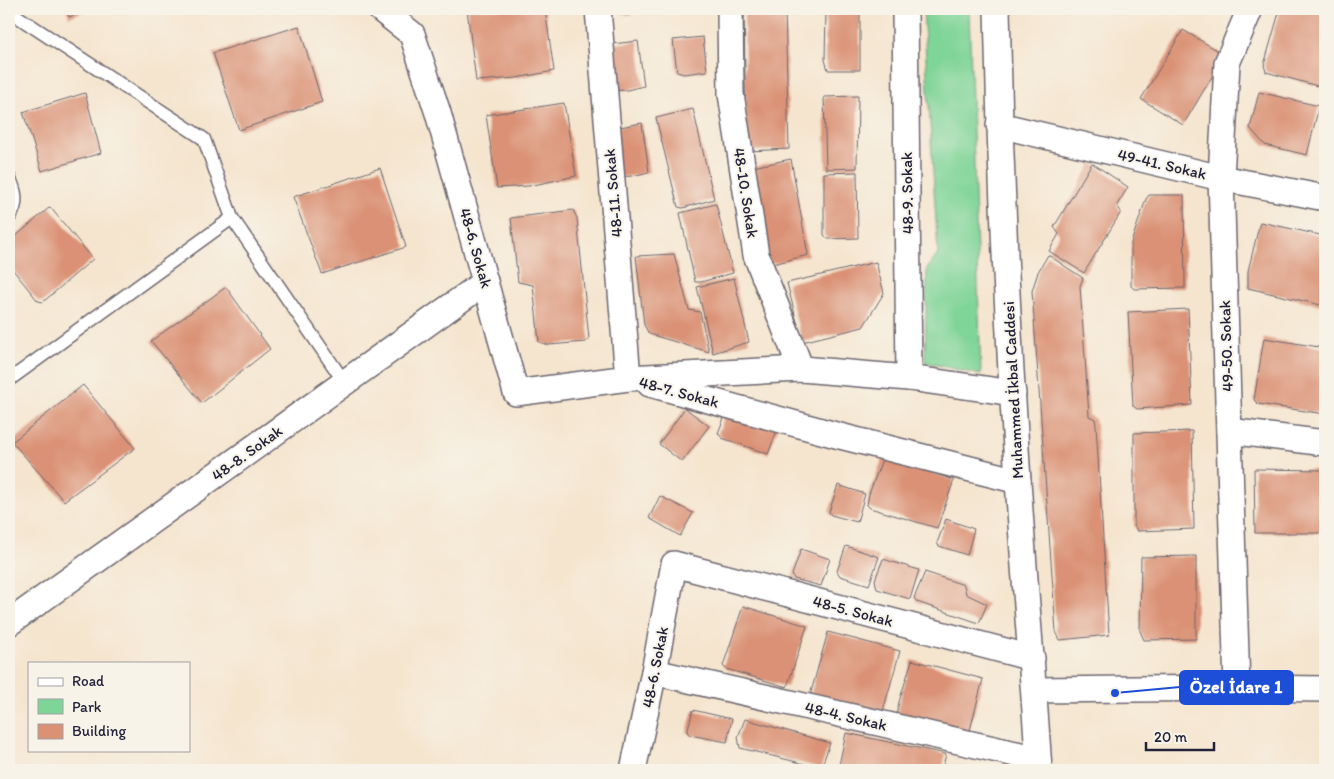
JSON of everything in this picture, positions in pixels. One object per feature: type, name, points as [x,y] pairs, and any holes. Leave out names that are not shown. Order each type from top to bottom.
[{"type":"street","name":"48-6. Sokak","points":[[380,9],[412,34],[438,113],[516,394],[628,378]]},
{"type":"street","name":"48-11. Sokak","points":[[598,9],[628,378]]},
{"type":"street","name":"48-10. Sokak","points":[[730,9],[731,94],[756,255],[801,368]]},
{"type":"street","name":"48-9. Sokak","points":[[905,9],[909,378]]},
{"type":"street","name":"Muhammed İkbal Caddesi","points":[[996,9],[999,125],[1013,394],[1039,765]]},
{"type":"street","name":"49-50. Sokak","points":[[1237,688],[1221,178],[1227,63],[1250,9]]},
{"type":"street","name":"49-41. Sokak","points":[[999,125],[1221,178],[1325,198]]},
{"type":"street","name":"48-8. Sokak","points":[[9,623],[485,282]]},
{"type":"street","name":"48-7. Sokak","points":[[628,378],[801,368],[909,378],[1013,394]]},
{"type":"street","name":"48-7. Sokak","points":[[628,378],[836,435],[1018,481]]},
{"type":"street","points":[[1229,431],[1325,443]]},
{"type":"street","name":"48-6. Sokak","points":[[641,769],[654,672],[674,564]]},
{"type":"street","name":"48-5. Sokak","points":[[674,564],[1032,658]]},
{"type":"street","name":"48-4. Sokak","points":[[654,672],[1039,765]]},
{"type":"street","points":[[1034,690],[1325,688]]},
{"type":"lane","points":[[9,11],[204,139],[232,218],[345,383]]},
{"type":"lane","points":[[9,177],[16,199],[14,212],[9,218]]},
{"type":"lane","points":[[9,380],[232,218]]},
{"type":"green space","points":[[923,9],[969,9],[981,375],[925,362],[927,269],[938,254]]},
{"type":"building","points":[[66,9],[91,9],[69,17]]},
{"type":"building","points":[[467,9],[545,9],[554,71],[516,78],[476,81]]},
{"type":"building","points":[[619,9],[659,10],[627,15],[619,12]]},
{"type":"building","points":[[744,9],[785,9],[789,149],[749,151],[746,144]]},
{"type":"building","points":[[826,9],[860,9],[860,70],[828,70],[825,60]]},
{"type":"building","points":[[1280,9],[1314,9],[1325,12],[1325,88],[1266,72],[1264,65]]},
{"type":"building","points":[[299,26],[322,102],[239,130],[213,53]]},
{"type":"building","points":[[1183,30],[1225,55],[1183,125],[1141,99]]},
{"type":"building","points":[[703,37],[707,71],[684,74],[677,72],[673,40]]},
{"type":"building","points":[[638,41],[644,86],[627,90],[609,91],[604,45]]},
{"type":"building","points":[[1259,92],[1319,106],[1307,155],[1265,145],[1250,128]]},
{"type":"building","points":[[85,93],[101,153],[42,171],[23,112]]},
{"type":"building","points":[[858,96],[857,168],[826,169],[824,97]]},
{"type":"building","points":[[564,103],[576,176],[529,186],[497,188],[486,115]]},
{"type":"building","points":[[693,109],[714,199],[683,208],[678,207],[656,118]]},
{"type":"building","points":[[642,123],[649,172],[615,177],[609,129]]},
{"type":"building","points":[[791,159],[808,255],[777,263],[769,263],[753,167]]},
{"type":"building","points":[[1092,163],[1128,187],[1117,205],[1121,212],[1084,273],[1049,251],[1059,234],[1054,227]]},
{"type":"building","points":[[380,168],[406,247],[322,274],[293,197]]},
{"type":"building","points":[[857,172],[858,238],[828,239],[824,235],[824,173]]},
{"type":"building","points":[[1149,195],[1184,195],[1185,288],[1134,289],[1131,286],[1131,243]]},
{"type":"building","points":[[716,204],[733,273],[695,282],[680,213]]},
{"type":"building","points":[[50,207],[93,259],[43,302],[38,301],[9,265],[9,242]]},
{"type":"building","points":[[573,210],[577,218],[589,339],[586,342],[548,345],[539,342],[533,285],[518,282],[511,218]]},
{"type":"building","points":[[1260,222],[1325,236],[1325,306],[1248,288],[1248,271]]},
{"type":"building","points":[[674,254],[689,310],[700,312],[709,352],[649,334],[644,325],[636,256]]},
{"type":"building","points":[[1048,255],[1083,278],[1080,286],[1089,416],[1095,419],[1096,425],[1109,635],[1060,640],[1056,632],[1032,291],[1038,272]]},
{"type":"building","points":[[876,262],[884,293],[863,327],[802,342],[787,283]]},
{"type":"building","points":[[734,278],[749,342],[713,353],[697,287]]},
{"type":"building","points":[[226,287],[270,349],[202,403],[151,341]]},
{"type":"building","points":[[1188,309],[1192,405],[1137,409],[1133,406],[1128,312]]},
{"type":"building","points":[[1264,338],[1325,348],[1325,414],[1258,404],[1254,400]]},
{"type":"building","points":[[83,385],[135,448],[64,501],[12,442]]},
{"type":"building","points":[[730,403],[780,423],[768,454],[722,438],[718,433]]},
{"type":"building","points":[[685,408],[709,426],[682,462],[659,444]]},
{"type":"building","points":[[1192,431],[1194,529],[1137,531],[1134,525],[1134,433]]},
{"type":"building","points":[[883,457],[954,480],[937,528],[870,508],[867,505],[869,494]]},
{"type":"building","points":[[1254,469],[1325,470],[1325,533],[1255,533]]},
{"type":"building","points":[[838,485],[865,494],[857,522],[831,515],[829,512]]},
{"type":"building","points":[[660,496],[693,513],[680,536],[649,518]]},
{"type":"building","points":[[946,519],[974,529],[967,555],[939,546],[937,543]]},
{"type":"building","points":[[846,546],[879,557],[869,585],[840,576],[837,571]]},
{"type":"building","points":[[801,549],[830,559],[821,586],[794,579],[792,575]]},
{"type":"building","points":[[1196,556],[1196,639],[1144,640],[1140,631],[1141,557]]},
{"type":"building","points":[[883,559],[919,570],[910,599],[877,589],[875,580]]},
{"type":"building","points":[[925,572],[964,585],[966,594],[987,604],[979,623],[917,602],[914,598]]},
{"type":"building","points":[[743,606],[807,626],[787,687],[726,669],[723,666]]},
{"type":"building","points":[[828,632],[900,651],[881,718],[813,700],[811,692]]},
{"type":"building","points":[[912,660],[983,679],[966,746],[894,725]]},
{"type":"building","points":[[693,710],[732,719],[727,742],[690,735],[687,732]]},
{"type":"building","points":[[745,719],[830,743],[821,768],[740,748],[738,737]]},
{"type":"building","points":[[846,733],[946,754],[942,770],[838,770]]},
{"type":"building","points":[[955,765],[977,769],[977,770],[954,770]]},
{"type":"place","name":"Özel İdare 1","points":[[1115,693]]}]
